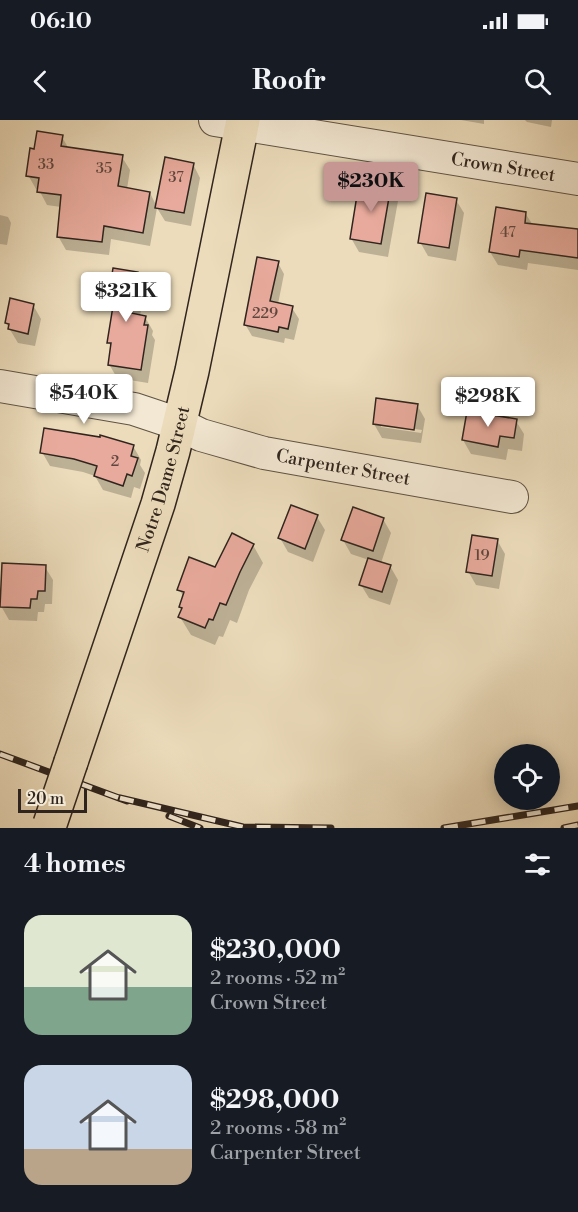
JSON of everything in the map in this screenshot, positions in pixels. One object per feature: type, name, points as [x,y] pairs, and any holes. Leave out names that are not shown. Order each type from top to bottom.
[{"type":"main road","name":"Notre Dame Street","points":[[49,826],[158,504],[179,424],[201,328],[233,122]]},
{"type":"street","name":"Crown Street","points":[[233,122],[578,179]]},
{"type":"street","name":"Carpenter Street","points":[[0,386],[134,409],[179,424],[201,435],[264,453],[512,496]]},
{"type":"building","points":[[37,131],[63,135],[61,146],[123,155],[118,186],[150,192],[143,233],[104,226],[102,242],[57,237],[61,195],[37,192],[39,178],[26,176],[30,148],[34,149]]},
{"type":"building","points":[[165,157],[194,163],[184,213],[155,208]]},
{"type":"building","points":[[364,182],[391,186],[381,244],[350,239],[358,189],[362,190]]},
{"type":"building","points":[[426,193],[457,198],[449,248],[418,243]]},
{"type":"building","points":[[496,207],[526,212],[525,223],[578,229],[578,258],[520,250],[519,257],[489,252]]},
{"type":"building","points":[[257,257],[279,261],[270,301],[293,306],[288,329],[279,327],[278,332],[244,325]]},
{"type":"building","points":[[113,268],[138,272],[131,313],[146,316],[144,325],[148,325],[141,370],[108,365],[111,343],[107,343],[114,300],[108,300]]},
{"type":"building","points":[[10,298],[34,304],[28,334],[8,329],[9,324],[5,323]]},
{"type":"building","points":[[376,398],[418,404],[414,430],[373,424]]},
{"type":"building","points":[[467,411],[517,419],[514,438],[500,436],[498,447],[462,440]]},
{"type":"building","points":[[44,428],[100,437],[100,435],[134,445],[131,456],[138,458],[132,476],[127,474],[123,486],[94,476],[97,466],[40,453]]},
{"type":"building","points":[[291,505],[318,515],[305,549],[278,538]]},
{"type":"building","points":[[353,507],[384,518],[373,551],[341,540]]},
{"type":"building","points":[[232,533],[254,544],[226,605],[220,603],[213,620],[209,619],[205,628],[178,617],[184,592],[177,590],[189,557],[215,567]]},
{"type":"building","points":[[472,535],[498,539],[492,576],[466,572]]},
{"type":"building","points":[[368,558],[391,565],[382,592],[359,585]]},
{"type":"building","points":[[2,563],[46,565],[45,591],[38,591],[37,599],[31,599],[30,608],[0,607]]},
{"type":"railway","points":[[0,754],[127,801]]},
{"type":"railway","points":[[120,798],[243,827],[331,828]]},
{"type":"railway","points":[[444,828],[578,806]]},
{"type":"railway","points":[[169,816],[200,828]]},
{"type":"railway","points":[[564,828],[578,825]]}]
